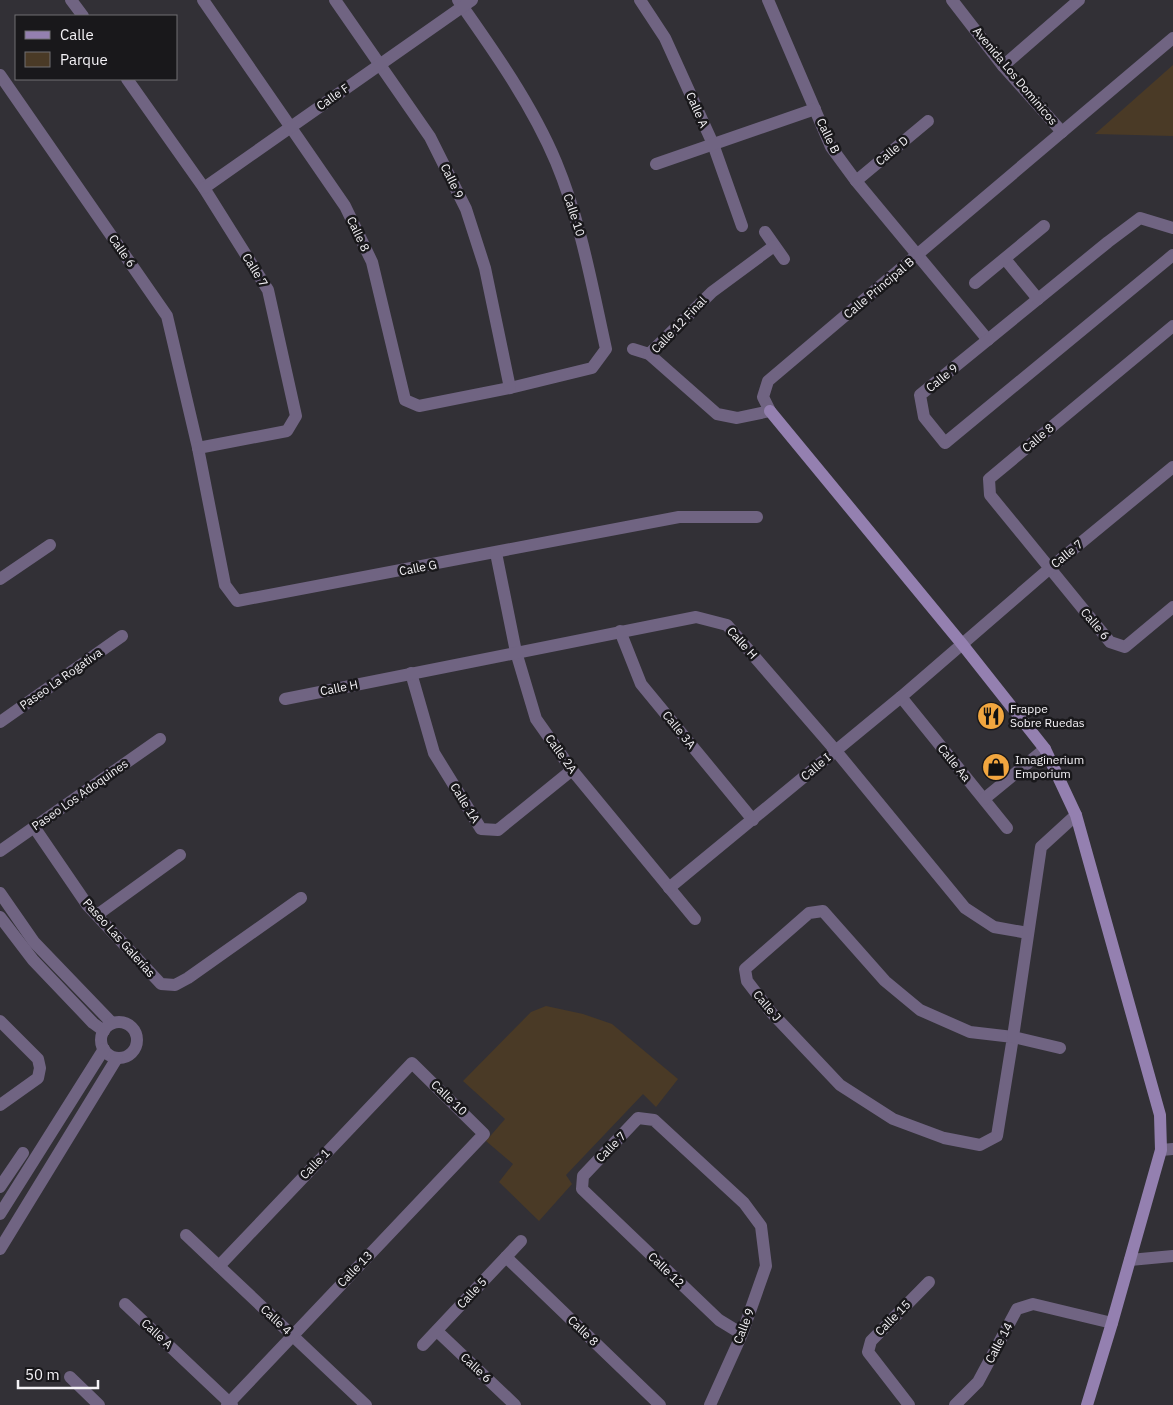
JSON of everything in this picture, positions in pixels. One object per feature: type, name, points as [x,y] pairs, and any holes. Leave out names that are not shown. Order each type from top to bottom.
[{"type":"street","points":[[71,0],[82,15]]},
{"type":"street","name":"Calle 8","points":[[203,0],[345,206],[372,262],[405,400],[419,406],[510,388]]},
{"type":"street","name":"Calle 9","points":[[335,0],[430,137],[466,209],[485,268],[510,388]]},
{"type":"street","name":"Calle A","points":[[640,0],[665,38],[712,144],[742,226]]},
{"type":"street","name":"Calle B","points":[[768,0],[831,147],[856,181],[917,255]]},
{"type":"street","name":"Avenida Los Dominicos","points":[[952,0],[1003,66],[1062,132],[1173,38]]},
{"type":"street","points":[[1003,66],[1079,0]]},
{"type":"street","name":"Calle F","points":[[204,188],[380,65],[464,2]]},
{"type":"street","name":"Calle 10","points":[[464,2],[519,91],[556,162],[581,236],[606,349],[592,368],[510,388]]},
{"type":"street","name":"Calle 6","points":[[0,75],[167,316],[198,448]]},
{"type":"street","name":"Calle 7","points":[[128,80],[204,188],[268,290],[296,416],[287,431],[198,448]]},
{"type":"street","points":[[656,164],[815,108]]},
{"type":"street","name":"Calle D","points":[[856,181],[928,121]]},
{"type":"street","name":"Calle Principal B","points":[[770,411],[763,396],[768,381],[1062,132]]},
{"type":"street","name":"Calle 9","points":[[1173,228],[1140,218],[1108,242],[920,395],[924,417],[945,443],[1173,255]]},
{"type":"street","points":[[975,284],[1044,226]]},
{"type":"street","points":[[765,232],[784,259]]},
{"type":"street","name":"Calle 12 Final","points":[[770,411],[737,418],[718,414],[649,354],[712,292],[774,246]]},
{"type":"street","points":[[917,255],[988,340]]},
{"type":"street","points":[[1005,259],[1038,299]]},
{"type":"street","name":"Calle 8","points":[[1049,569],[990,495],[989,479],[1173,326]]},
{"type":"street","points":[[633,349],[649,354]]},
{"type":"street","points":[[770,411],[962,644],[1045,749],[1076,815],[1160,1116],[1167,1150],[1130,1260],[1087,1405]]},
{"type":"street","name":"Calle G","points":[[198,448],[225,585],[237,601],[679,517],[757,517]]},
{"type":"street","name":"Calle 7","points":[[962,644],[1049,569],[1173,467]]},
{"type":"street","points":[[0,580],[50,545]]},
{"type":"street","name":"Calle 2A","points":[[496,553],[516,652],[536,719],[572,770],[695,919]]},
{"type":"street","name":"Calle 6","points":[[1049,569],[1110,642],[1125,646],[1173,607]]},
{"type":"street","name":"Calle H","points":[[285,698],[696,617],[727,625],[836,751],[965,908],[994,927],[1028,933]]},
{"type":"street","name":"Calle 3A","points":[[620,631],[641,684],[752,820]]},
{"type":"street","name":"Paseo La Rogativa","points":[[0,722],[122,636]]},
{"type":"street","name":"Calle I","points":[[669,888],[901,697],[962,644]]},
{"type":"street","name":"Calle 1A","points":[[411,673],[434,753],[482,829],[498,830],[572,770]]},
{"type":"street","name":"Calle Aa","points":[[901,697],[1008,828]]},
{"type":"street","name":"Paseo Los Adoquines","points":[[0,850],[160,739]]},
{"type":"street","points":[[984,799],[1045,749]]},
{"type":"street","name":"Calle J","points":[[1060,1048],[1013,1037],[970,1032],[920,1010],[885,981],[823,911],[809,913],[745,969],[747,981],[770,1011],[840,1085],[893,1119],[944,1138],[980,1145],[997,1136],[1013,1037],[1041,847],[1076,815]]},
{"type":"street","name":"Paseo Las Galerías","points":[[34,827],[88,906],[161,984],[175,985],[301,898]]},
{"type":"street","points":[[97,915],[180,855]]},
{"type":"street","points":[[0,893],[34,942],[108,1027]]},
{"type":"street","points":[[0,917],[33,960],[93,1022],[108,1027]]},
{"type":"street","points":[[0,1021],[38,1058],[40,1068],[38,1078],[0,1105]]},
{"type":"street","points":[[118,1022],[130,1025],[137,1035],[136,1046],[133,1052],[123,1058],[117,1058],[104,1049],[102,1043],[108,1027],[118,1022]]},
{"type":"street","points":[[0,1214],[104,1049]]},
{"type":"street","points":[[0,1249],[117,1058]]},
{"type":"street","name":"Calle 10","points":[[412,1063],[484,1134]]},
{"type":"street","name":"Calle 1","points":[[219,1266],[412,1063]]},
{"type":"street","name":"Calle 7","points":[[594,1201],[582,1189],[583,1176],[638,1118],[654,1120],[744,1202],[761,1226],[763,1244]]},
{"type":"street","name":"Calle 13","points":[[229,1404],[484,1134]]},
{"type":"street","points":[[0,1186],[22,1153]]},
{"type":"street","name":"Calle 12","points":[[594,1201],[719,1320],[742,1334]]},
{"type":"street","name":"Calle 4","points":[[186,1235],[366,1405]]},
{"type":"street","name":"Calle 5","points":[[423,1345],[521,1241]]},
{"type":"street","name":"Calle 9","points":[[710,1405],[742,1334],[766,1266],[763,1244]]},
{"type":"street","points":[[1130,1260],[1173,1256]]},
{"type":"street","name":"Calle 8","points":[[506,1257],[660,1405]]},
{"type":"street","name":"Calle 15","points":[[909,1405],[868,1352],[871,1341],[929,1282]]},
{"type":"street","name":"Calle A","points":[[125,1304],[229,1404]]},
{"type":"street","name":"Calle 14","points":[[955,1405],[978,1382],[1017,1308],[1033,1304],[1112,1323]]},
{"type":"street","name":"Calle 6","points":[[436,1331],[515,1405]]},
{"type":"street","points":[[70,1377],[99,1405]]},
{"type":"green space","points":[[1173,65],[1173,136],[1095,134]]},
{"type":"green space","points":[[546,1006],[583,1014],[612,1024],[678,1079],[656,1107],[643,1094],[566,1175],[572,1184],[539,1221],[499,1182],[513,1164],[486,1141],[505,1119],[463,1081],[531,1012]]},
{"type":"place","name":"Frappe Sobre Ruedas","points":[[991,716]]},
{"type":"place","name":"Imaginerium Emporium","points":[[996,767]]}]
